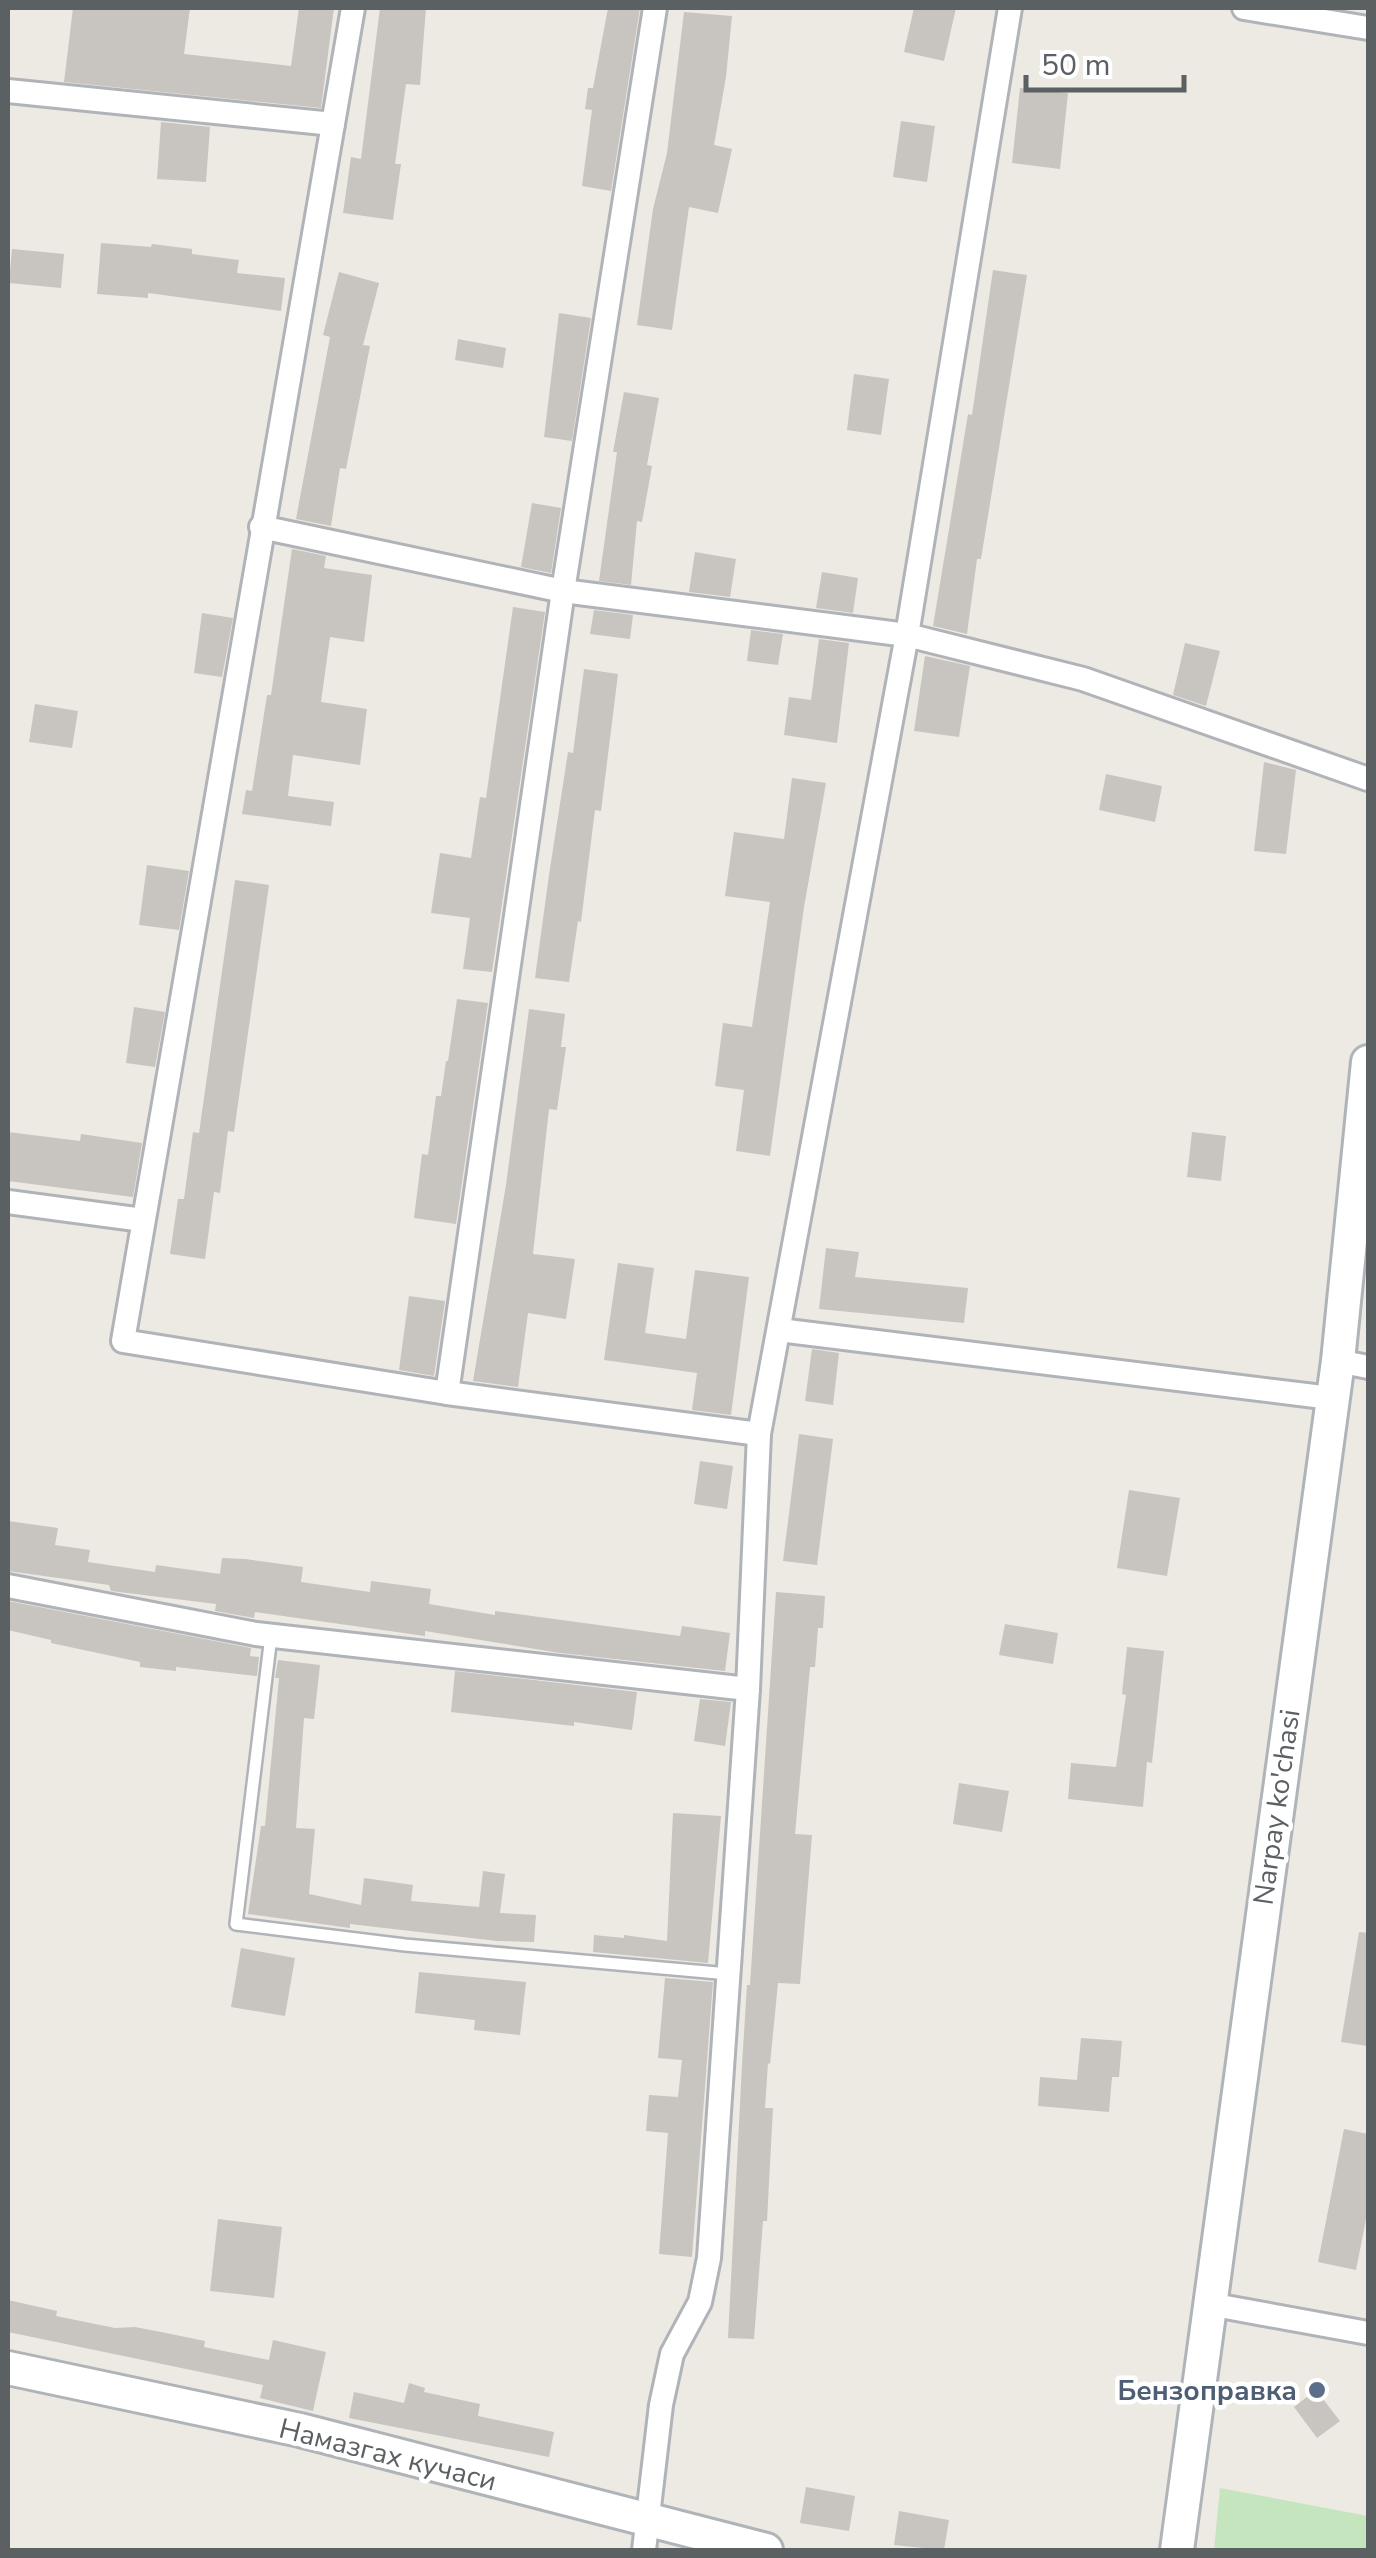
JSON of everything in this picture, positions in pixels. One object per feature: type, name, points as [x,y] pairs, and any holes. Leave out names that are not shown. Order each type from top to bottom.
[{"type":"main road","name":"Narpay ko'chasi","points":[[1176,2550],[1331,1398],[1353,1364],[1368,1062]]},
{"type":"main road","name":"Намазгах кучаси","points":[[8,2368],[300,2430],[646,2535],[766,2550]]},
{"type":"street","points":[[353,8],[123,1341],[447,1393],[759,1434]]},
{"type":"street","points":[[447,1393],[563,591],[655,8]]},
{"type":"street","points":[[646,2535],[661,2405],[672,2354],[700,2302],[709,2258],[748,1689],[759,1434],[906,635],[1010,8]]},
{"type":"street","points":[[1244,8],[1368,28]]},
{"type":"street","points":[[8,91],[333,124]]},
{"type":"street","points":[[261,527],[563,591],[906,635],[1083,680],[1368,780]]},
{"type":"street","points":[[8,1202],[144,1220]]},
{"type":"street","points":[[779,1330],[1331,1398]]},
{"type":"street","points":[[8,1586],[271,1636],[748,1689]]},
{"type":"street","points":[[1210,2304],[1368,2333]]},
{"type":"lane","points":[[271,1636],[236,1924],[442,1948],[728,1974]]},
{"type":"green space","points":[[1220,2488],[1368,2516],[1368,2550],[1214,2550]]},
{"type":"building","points":[[73,8],[190,8],[184,54],[291,66],[299,8],[334,8],[321,108],[64,82]]},
{"type":"building","points":[[380,8],[426,8],[420,85],[406,84],[395,164],[401,164],[393,220],[343,213],[351,157],[361,159]]},
{"type":"building","points":[[608,8],[640,8],[611,191],[582,186],[592,110],[585,109],[588,88],[593,88]]},
{"type":"building","points":[[914,8],[956,8],[944,61],[904,52]]},
{"type":"building","points":[[684,12],[732,16],[714,145],[732,149],[718,213],[689,207],[672,330],[637,325],[653,209],[667,153]]},
{"type":"building","points":[[1020,88],[1068,93],[1060,169],[1012,163]]},
{"type":"building","points":[[901,121],[935,126],[927,182],[893,177]]},
{"type":"building","points":[[161,122],[210,127],[206,182],[157,179]]},
{"type":"building","points":[[101,243],[151,247],[152,244],[239,260],[237,273],[285,278],[281,311],[148,293],[148,298],[97,294]]},
{"type":"building","points":[[12,249],[64,254],[61,288],[9,283]]},
{"type":"building","points":[[993,270],[1027,275],[967,634],[933,626],[968,414],[972,415]]},
{"type":"building","points":[[339,272],[379,283],[363,345],[370,346],[346,469],[340,468],[331,526],[296,519],[330,337],[323,335]]},
{"type":"building","points":[[559,313],[591,318],[572,441],[544,437]]},
{"type":"building","points":[[458,339],[506,348],[503,368],[455,360]]},
{"type":"building","points":[[854,374],[889,379],[881,435],[847,430]]},
{"type":"building","points":[[624,392],[659,398],[642,522],[637,521],[631,585],[599,581],[617,452],[613,452]]},
{"type":"building","points":[[532,503],[561,508],[551,573],[521,567]]},
{"type":"building","points":[[292,549],[326,556],[324,568],[372,575],[364,642],[330,637],[321,702],[367,709],[360,765],[293,755],[288,796],[334,802],[331,826],[242,814],[246,790],[252,791],[267,695],[271,695]]},
{"type":"building","points":[[695,552],[736,559],[730,597],[689,592]]},
{"type":"building","points":[[822,572],[858,578],[853,613],[816,608]]},
{"type":"building","points":[[513,607],[545,612],[492,972],[463,969],[470,918],[431,913],[440,853],[471,858],[480,797],[486,798]]},
{"type":"building","points":[[594,610],[633,615],[630,639],[590,634]]},
{"type":"building","points":[[202,613],[233,618],[222,677],[194,673]]},
{"type":"building","points":[[751,630],[783,634],[778,665],[747,661]]},
{"type":"building","points":[[819,639],[849,643],[837,743],[784,735],[789,697],[811,700]]},
{"type":"building","points":[[1185,643],[1220,651],[1206,706],[1173,695]]},
{"type":"building","points":[[925,656],[970,666],[959,737],[914,731]]},
{"type":"building","points":[[584,669],[618,674],[601,811],[595,810],[569,982],[535,978]]},
{"type":"building","points":[[35,704],[78,711],[72,748],[29,742]]},
{"type":"building","points":[[1264,762],[1296,770],[1286,854],[1254,851]]},
{"type":"building","points":[[1106,774],[1162,786],[1155,822],[1099,810]]},
{"type":"building","points":[[792,778],[826,783],[804,907],[770,1156],[736,1151],[744,1090],[715,1086],[723,1023],[752,1027],[770,902],[725,896],[734,832],[784,839]]},
{"type":"building","points":[[147,865],[189,871],[179,930],[139,925]]},
{"type":"building","points":[[235,880],[269,885],[234,1132],[228,1131],[220,1193],[214,1192],[205,1259],[170,1254],[178,1199],[184,1199],[193,1132],[199,1133]]},
{"type":"building","points":[[457,999],[488,1003],[456,1224],[414,1218],[422,1154],[428,1155]]},
{"type":"building","points":[[134,1007],[165,1012],[155,1067],[126,1063]]},
{"type":"building","points":[[529,1009],[565,1014],[561,1047],[566,1047],[557,1110],[549,1109],[533,1254],[575,1259],[566,1319],[528,1313],[518,1387],[473,1381],[506,1185]]},
{"type":"building","points":[[8,1132],[80,1141],[81,1134],[142,1143],[133,1197],[8,1181]]},
{"type":"building","points":[[1192,1132],[1226,1136],[1221,1181],[1187,1177]]},
{"type":"building","points":[[826,1248],[859,1252],[855,1277],[968,1288],[964,1323],[819,1309]]},
{"type":"building","points":[[618,1263],[654,1268],[645,1333],[686,1339],[695,1270],[749,1277],[731,1415],[692,1410],[697,1373],[604,1360]]},
{"type":"building","points":[[409,1296],[445,1301],[434,1376],[399,1370]]},
{"type":"building","points":[[812,1349],[839,1353],[833,1405],[805,1401]]},
{"type":"building","points":[[799,1434],[833,1439],[817,1565],[783,1561]]},
{"type":"building","points":[[700,1461],[733,1466],[727,1509],[694,1504]]},
{"type":"building","points":[[1129,1490],[1180,1498],[1167,1576],[1117,1568]]},
{"type":"building","points":[[8,1521],[58,1528],[55,1545],[90,1550],[88,1562],[155,1572],[156,1565],[220,1574],[222,1558],[245,1559],[303,1567],[301,1582],[370,1592],[371,1581],[431,1589],[429,1604],[495,1615],[495,1611],[680,1636],[682,1626],[730,1633],[725,1671],[560,1653],[425,1631],[425,1636],[255,1612],[254,1618],[215,1611],[216,1604],[111,1591],[109,1585],[8,1571]]},
{"type":"building","points":[[776,1592],[825,1596],[815,1667],[810,1667],[795,1834],[812,1835],[800,1984],[778,1983],[768,2063],[765,2108],[773,2108],[767,2221],[763,2221],[754,2339],[728,2338],[747,1985]]},
{"type":"building","points":[[8,1601],[251,1648],[250,1656],[259,1657],[257,1676],[140,1667],[140,1662],[51,1643],[8,1630]]},
{"type":"building","points":[[1005,1624],[1058,1633],[1053,1664],[999,1655]]},
{"type":"building","points":[[1127,1647],[1164,1651],[1152,1763],[1147,1762],[1143,1807],[1068,1799],[1071,1763],[1116,1767],[1126,1695],[1122,1694]]},
{"type":"building","points":[[278,1660],[320,1665],[314,1719],[304,1718],[296,1828],[315,1829],[309,1894],[361,1905],[364,1878],[413,1885],[411,1901],[479,1907],[483,1871],[505,1874],[500,1913],[536,1915],[534,1942],[350,1924],[350,1928],[248,1914],[261,1826],[265,1826]]},
{"type":"building","points":[[455,1671],[637,1692],[632,1730],[451,1712]]},
{"type":"building","points":[[700,1699],[731,1702],[725,1746],[694,1741]]},
{"type":"building","points":[[959,1783],[1009,1791],[1002,1832],[953,1824]]},
{"type":"building","points":[[673,1813],[721,1816],[708,1963],[593,1952],[594,1935],[667,1941]]},
{"type":"building","points":[[1359,1932],[1368,1933],[1368,2046],[1341,2042]]},
{"type":"building","points":[[241,1948],[295,1958],[285,2016],[231,2007]]},
{"type":"building","points":[[419,1972],[526,1982],[520,2035],[474,2030],[475,2020],[415,2013]]},
{"type":"building","points":[[665,1978],[713,1982],[692,2257],[659,2254],[668,2133],[646,2131],[649,2095],[678,2097],[682,2060],[658,2058]]},
{"type":"building","points":[[1081,2038],[1122,2041],[1119,2077],[1112,2077],[1109,2112],[1038,2106],[1040,2077],[1077,2080]]},
{"type":"building","points":[[1344,2129],[1368,2134],[1368,2209],[1356,2270],[1318,2262]]},
{"type":"building","points":[[218,2219],[282,2227],[274,2298],[210,2291]]},
{"type":"building","points":[[8,2300],[57,2311],[56,2316],[205,2341],[204,2347],[269,2360],[273,2340],[326,2352],[313,2411],[260,2398],[263,2385],[8,2332]]},
{"type":"building","points":[[409,2383],[425,2388],[424,2392],[480,2404],[478,2416],[554,2432],[549,2457],[349,2418],[354,2392],[404,2403]]},
{"type":"building","points":[[1316,2390],[1340,2421],[1317,2438],[1294,2407]]},
{"type":"building","points":[[806,2487],[855,2496],[849,2531],[800,2523]]},
{"type":"building","points":[[899,2511],[949,2520],[944,2550],[894,2545]]},
{"type":"place","name":"Бензоправка","points":[[1317,2390]]}]
